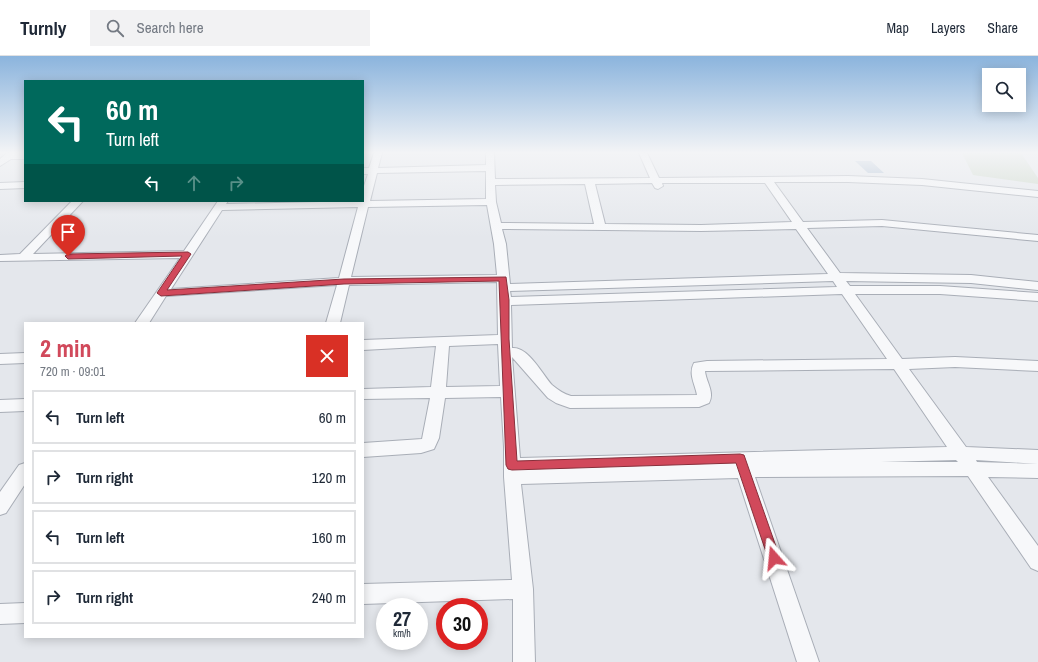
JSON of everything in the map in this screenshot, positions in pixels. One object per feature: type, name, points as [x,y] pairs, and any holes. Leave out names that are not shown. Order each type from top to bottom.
[{"type":"street","points":[[333,322],[364,203],[367,181]]},
{"type":"street","points":[[490,181],[491,202],[496,226],[504,289],[505,346],[512,471],[523,589],[524,662]]},
{"type":"street","points":[[536,181],[590,184],[753,181]]},
{"type":"street","points":[[769,181],[1038,562]]},
{"type":"street","points":[[777,181],[903,186],[1038,199]]},
{"type":"street","points":[[905,181],[1038,194]]},
{"type":"street","points":[[590,184],[600,226]]},
{"type":"street","points":[[0,186],[24,185]]},
{"type":"street","points":[[24,257],[77,202]]},
{"type":"street","points":[[143,322],[221,204],[491,202]]},
{"type":"street","points":[[496,226],[702,228],[896,224],[1038,238]]},
{"type":"street","points":[[0,258],[188,254]]},
{"type":"street","points":[[504,289],[837,277],[971,279],[1038,286]]},
{"type":"street","points":[[161,293],[344,281],[504,289],[940,290],[1038,297]]},
{"type":"street","points":[[364,450],[421,446],[428,444],[431,438],[438,393],[443,341]]},
{"type":"street","points":[[364,345],[443,341],[505,346],[519,354],[551,394],[570,402],[699,401],[704,399],[705,394],[697,372],[699,367],[707,366],[954,362],[1038,366]]},
{"type":"street","points":[[0,359],[24,358]]},
{"type":"street","points":[[364,394],[508,391]]},
{"type":"street","points":[[0,406],[24,405]]},
{"type":"street","points":[[512,471],[742,464],[961,454],[1038,457]]},
{"type":"street","points":[[742,464],[1038,471]]},
{"type":"street","points":[[742,464],[808,662]]},
{"type":"street","points":[[0,508],[24,472]]},
{"type":"street","points":[[364,594],[523,589]]},
{"type":"street","points":[[0,614],[24,613]]},
{"type":"green space","points":[[1018,181],[1038,181],[1038,184]]},
{"type":"route","points":[[68,256],[188,254],[161,293],[344,281],[503,278],[512,465],[740,458],[774,558]]}]
